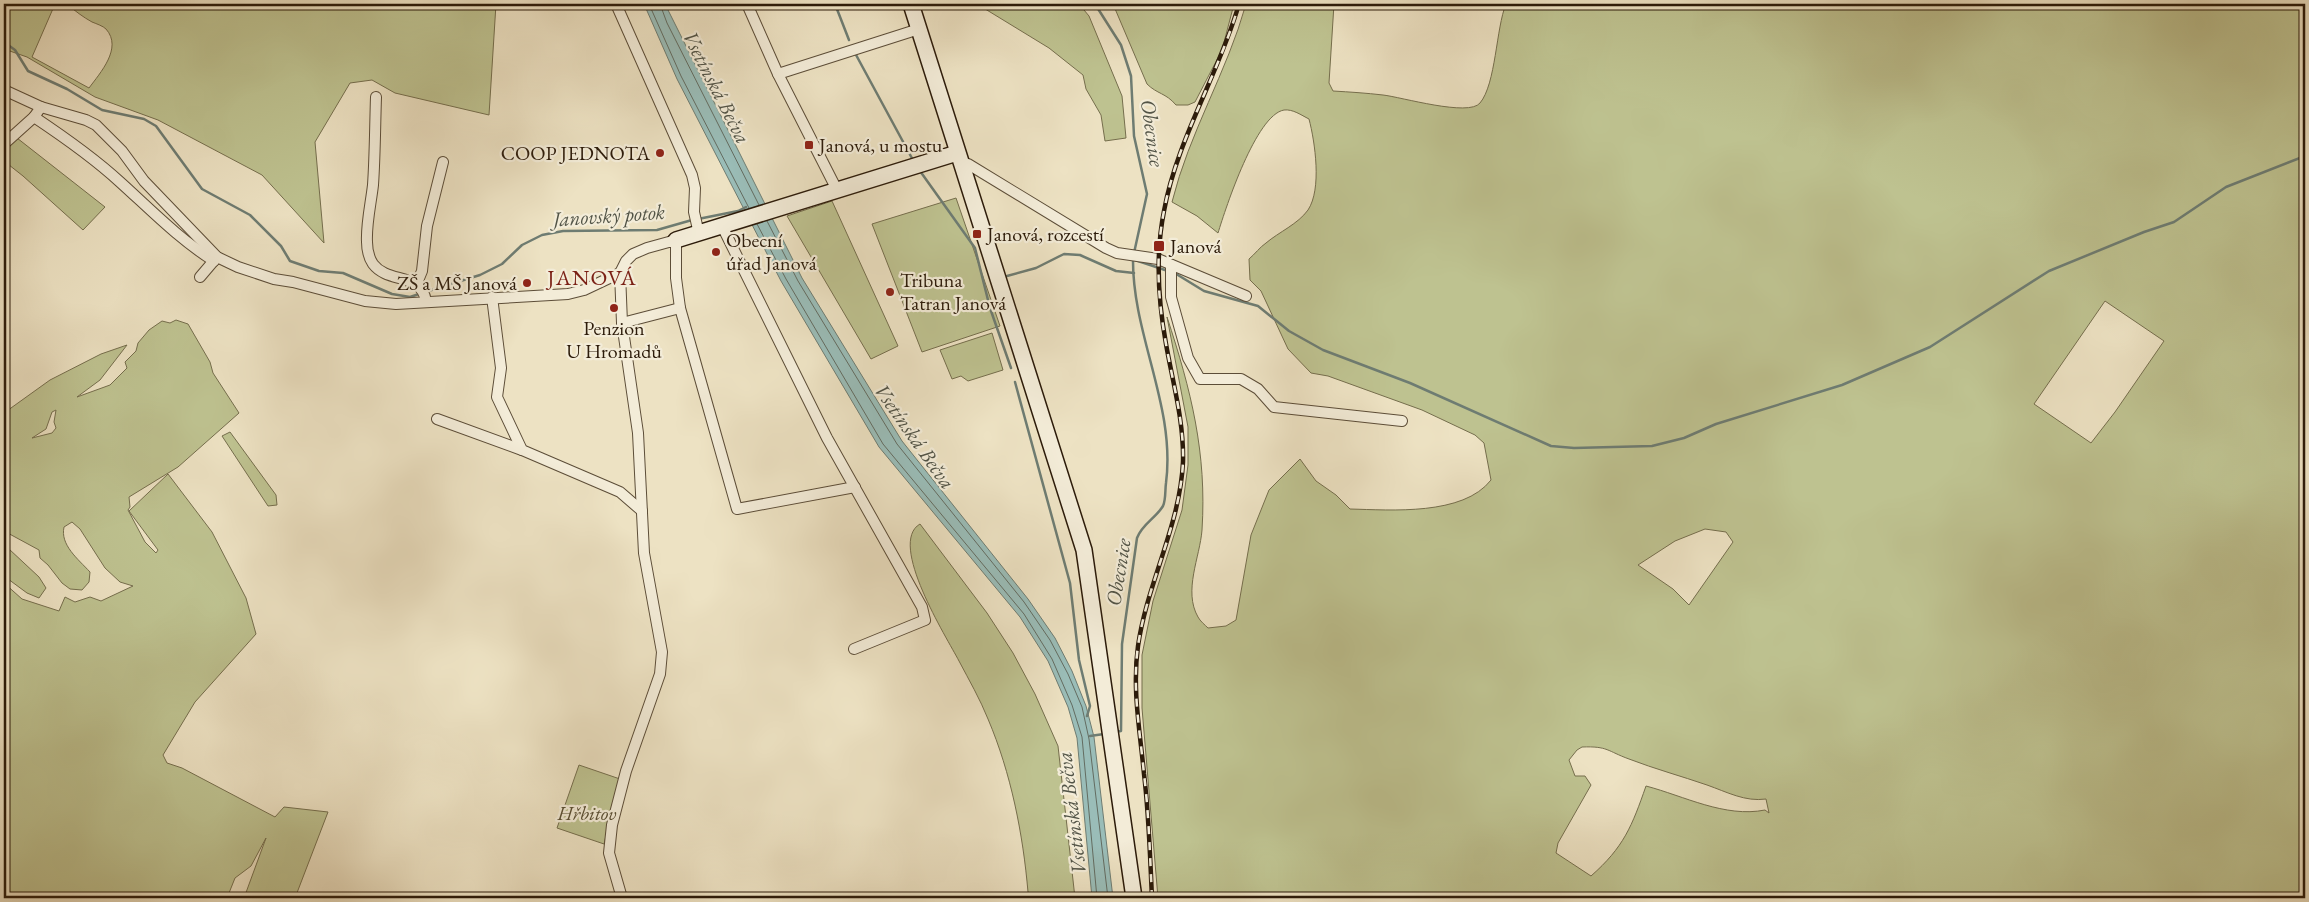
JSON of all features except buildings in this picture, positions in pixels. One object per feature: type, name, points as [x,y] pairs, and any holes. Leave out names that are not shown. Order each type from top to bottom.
[{"type":"main road","points":[[911,4],[958,158],[1084,550],[1112,733],[1134,898]]},
{"type":"main road","points":[[676,240],[697,229],[725,225],[833,191],[958,158]]},
{"type":"street","points":[[616,4],[692,175],[695,188],[694,212],[697,229]]},
{"type":"street","points":[[747,4],[833,191]]},
{"type":"street","points":[[778,74],[919,29]]},
{"type":"street","points":[[4,90],[41,107],[86,120],[96,125],[122,151],[144,181],[216,259]]},
{"type":"street","points":[[376,97],[373,184],[367,241],[373,265],[422,292],[492,297],[573,293],[591,287],[620,273]]},
{"type":"street","points":[[4,144],[34,117],[41,107]]},
{"type":"street","points":[[34,117],[74,144],[118,180],[193,248],[216,259],[274,279],[293,282],[365,301],[396,304],[422,292]]},
{"type":"street","points":[[958,158],[1106,248],[1158,259],[1246,296]]},
{"type":"street","points":[[422,292],[422,271],[428,226],[443,162]]},
{"type":"street","points":[[725,225],[822,429],[922,607],[925,620],[854,650]]},
{"type":"street","points":[[622,898],[609,853],[612,825],[626,771],[660,674],[662,652],[644,553],[638,433],[622,323],[620,273],[626,261],[633,254],[676,240],[676,278],[680,308],[737,509],[855,487]]},
{"type":"street","points":[[200,276],[216,259]]},
{"type":"street","points":[[1171,265],[1171,297],[1188,358],[1200,379],[1241,379],[1258,389],[1274,407],[1402,421]]},
{"type":"street","points":[[492,297],[501,368],[497,397],[522,450]]},
{"type":"street","points":[[622,323],[680,308]]},
{"type":"street","points":[[437,419],[522,450],[620,492],[642,510]]},
{"type":"green space","points":[[4,4],[55,4],[32,57],[89,88],[108,60],[112,44],[111,36],[105,28],[85,18],[67,4],[496,4],[489,115],[395,93],[372,80],[350,83],[315,142],[324,243],[262,175],[158,120],[95,97],[27,57],[4,49]]},
{"type":"green space","points":[[977,4],[1079,4],[1089,16],[1122,96],[1126,138],[1105,141],[1101,115],[1086,89],[1083,75],[1049,48]]},
{"type":"green space","points":[[1113,4],[1234,4],[1222,50],[1195,102],[1188,105],[1176,105],[1169,98],[1147,84]]},
{"type":"green space","points":[[1246,4],[1334,4],[1329,83],[1333,91],[1383,95],[1434,105],[1463,108],[1473,107],[1480,103],[1485,94],[1493,70],[1506,4],[2305,4],[2305,898],[1158,898],[1142,708],[1142,655],[1153,601],[1182,510],[1188,465],[1188,427],[1167,317],[1190,396],[1199,448],[1202,474],[1202,530],[1192,585],[1192,596],[1198,617],[1208,628],[1226,626],[1236,620],[1251,535],[1269,490],[1300,459],[1316,481],[1336,495],[1350,509],[1405,510],[1445,505],[1463,500],[1479,492],[1491,480],[1484,443],[1475,435],[1422,410],[1328,376],[1311,373],[1288,349],[1261,291],[1250,280],[1249,259],[1264,245],[1299,220],[1308,210],[1312,201],[1315,190],[1316,165],[1309,119],[1294,111],[1284,110],[1273,116],[1263,128],[1243,164],[1218,233],[1197,216],[1172,202],[1188,152],[1238,29]],"holes":[[[2105,301],[2164,341],[2091,443],[2034,404]],[[1705,529],[1726,532],[1733,542],[1689,605],[1673,589],[1638,565],[1675,541]],[[1582,747],[1602,748],[1639,763],[1736,796],[1758,800],[1766,799],[1769,813],[1765,810],[1750,812],[1720,809],[1646,786],[1626,835],[1612,855],[1591,876],[1556,853],[1558,843],[1591,785],[1585,776],[1575,776],[1569,760]]]},
{"type":"green space","points":[[17,138],[105,207],[83,230],[4,161],[4,150]]},
{"type":"green space","points":[[956,198],[1000,326],[922,352],[872,224]]},
{"type":"green space","points":[[832,201],[898,346],[871,359],[787,216]]},
{"type":"green space","points":[[176,320],[188,324],[210,362],[213,373],[239,413],[178,467],[129,497],[130,507],[128,510],[145,542],[156,553],[158,550],[129,511],[168,474],[212,532],[246,598],[256,634],[195,702],[163,755],[167,763],[182,768],[275,817],[284,807],[328,812],[295,898],[244,898],[266,838],[251,866],[235,878],[227,898],[4,898],[4,583],[22,599],[59,611],[65,597],[75,602],[90,597],[101,601],[133,586],[120,582],[105,568],[80,529],[72,522],[64,527],[63,534],[67,546],[90,572],[89,582],[82,590],[70,589],[62,583],[40,558],[39,550],[4,531],[4,413],[50,380],[101,354],[127,345],[100,380],[77,397],[110,385],[127,368],[125,362],[136,351],[138,343],[149,330],[162,321],[170,323]],"holes":[[[56,410],[54,422],[56,428],[52,433],[32,438],[46,429],[52,412]]]},
{"type":"green space","points":[[992,333],[1003,370],[968,381],[961,376],[952,379],[940,350]]},
{"type":"green space","points":[[230,432],[276,495],[277,505],[268,506],[222,436]]},
{"type":"green space","points":[[920,524],[987,613],[1013,653],[1035,694],[1058,746],[1075,898],[1040,898],[1028,892],[1015,804],[996,740],[978,697],[933,613],[915,570],[910,550],[912,534]]},
{"type":"green space","points":[[4,548],[9,549],[39,577],[46,588],[39,598],[27,593],[4,576]]},
{"type":"green space","name":"Hřbitov","points":[[579,765],[620,779],[604,844],[557,828]]},
{"type":"water","points":[[644,4],[665,4],[802,278],[902,441],[1028,599],[1055,638],[1072,671],[1086,706],[1094,737],[1113,898],[1092,898],[1077,738],[1068,707],[1048,661],[1020,617],[879,447],[781,281],[677,79]]},
{"type":"waterway","points":[[835,4],[849,40]]},
{"type":"waterway","name":"Obecnice","points":[[1095,4],[1121,45],[1131,76],[1134,136],[1147,194],[1134,253]]},
{"type":"waterway","name":"Janovský potok","points":[[4,42],[15,50],[28,71],[67,89],[102,110],[144,119],[156,126],[202,189],[250,215],[281,246],[290,261],[319,271],[343,273],[392,294],[410,297],[419,294]]},
{"type":"waterway","points":[[855,53],[914,162]]},
{"type":"waterway","points":[[1173,272],[1204,291],[1258,306],[1289,331],[1323,350],[1410,383],[1551,446],[1574,448],[1652,446],[1684,438],[1716,424],[1842,385],[1930,347],[2049,271],[2144,232],[2174,222],[2226,187],[2305,156]]},
{"type":"waterway","points":[[920,171],[975,248],[990,308],[1011,368]]},
{"type":"waterway","name":"Janovský potok","points":[[698,219],[738,211],[746,207]]},
{"type":"waterway","name":"Janovský potok","points":[[425,292],[480,275],[502,264],[522,245],[542,235],[563,231],[657,230],[692,220]]},
{"type":"waterway","name":"Obecnice","points":[[1007,276],[1036,268],[1064,254],[1080,255],[1116,271],[1134,273]]},
{"type":"waterway","name":"Obecnice","points":[[1115,732],[1121,731],[1122,644],[1137,538],[1142,529],[1164,504],[1167,454],[1160,398],[1139,315],[1133,258]]},
{"type":"waterway","points":[[1135,260],[1168,271]]},
{"type":"waterway","points":[[1015,382],[1070,583],[1079,660],[1090,706],[1087,716]]},
{"type":"waterway","name":"Obecnice","points":[[1090,736],[1104,734]]},
{"type":"railway","points":[[1152,898],[1147,805],[1137,710],[1136,662],[1142,623],[1148,600],[1176,509],[1181,486],[1183,462],[1180,417],[1161,311],[1159,245],[1164,211],[1178,158],[1221,56],[1239,4]]},
{"type":"place","name":"Janová, u mostu","points":[[809,145]]},
{"type":"place","name":"COOP JEDNOTA","points":[[660,153]]},
{"type":"place","name":"Janová, rozcestí","points":[[977,234]]},
{"type":"place","name":"Janová","points":[[1159,246]]},
{"type":"place","name":"Obecní úřad Janová","points":[[716,252]]},
{"type":"place","name":"ZŠ a MŠ Janová","points":[[527,283]]},
{"type":"place","name":"Tribuna Tatran Janová","points":[[890,292]]},
{"type":"place","name":"Penzion U Hromadů","points":[[614,308]]},
{"type":"district","name":"JANOVÁ","points":[[592,277]]},
{"type":"water label","name":"Vsetínská Bečva","points":[[717,87]]},
{"type":"water label","name":"Vsetínská Bečva","points":[[915,436]]},
{"type":"water label","name":"Vsetínská Bečva","points":[[1071,813]]}]
